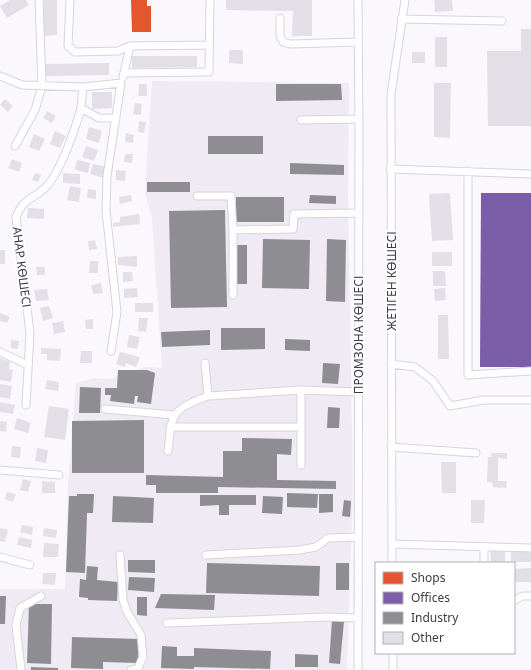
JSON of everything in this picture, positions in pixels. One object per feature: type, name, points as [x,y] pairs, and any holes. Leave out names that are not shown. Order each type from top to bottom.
[{"type":"street","points":[[15,146],[35,110],[42,86],[39,0]]},
{"type":"street","points":[[70,0],[68,46],[75,52],[118,51],[130,46],[209,45]]},
{"type":"street","points":[[124,73],[209,72],[210,0]]},
{"type":"street","name":"ПРОМЗОНА КӨШЕСІ","points":[[358,0],[358,670]]},
{"type":"street","name":"ЖЕТІГЕН КӨШЕСІ","points":[[392,562],[391,94],[405,0]]},
{"type":"street","points":[[280,18],[280,36],[283,42],[290,44],[358,42]]},
{"type":"street","points":[[401,19],[502,20]]},
{"type":"street","points":[[111,351],[118,312],[106,211],[107,176],[121,83],[130,46]]},
{"type":"street","points":[[0,76],[22,85],[83,86],[121,83]]},
{"type":"street","name":"АНАР КӨШЕСІ","points":[[26,405],[30,333],[16,217],[25,201],[42,191],[51,180],[76,130],[81,108],[83,86]]},
{"type":"street","points":[[81,108],[99,118],[116,118]]},
{"type":"street","points":[[301,120],[359,119]]},
{"type":"street","points":[[390,169],[531,174]]},
{"type":"street","points":[[468,172],[468,375],[531,371]]},
{"type":"street","points":[[197,196],[231,196],[233,230],[233,295]]},
{"type":"street","points":[[233,230],[293,229],[294,214],[358,213]]},
{"type":"street","points":[[0,352],[28,365]]},
{"type":"street","points":[[205,363],[208,396]]},
{"type":"street","points":[[391,364],[415,367],[433,381],[450,406],[484,400],[531,400]]},
{"type":"street","points":[[168,451],[170,427],[174,415],[186,404],[208,396],[301,390],[358,392]]},
{"type":"street","points":[[301,390],[301,465]]},
{"type":"street","points":[[105,409],[174,415]]},
{"type":"street","points":[[170,427],[301,427]]},
{"type":"street","points":[[391,447],[476,453]]},
{"type":"street","points":[[0,470],[58,475]]},
{"type":"street","points":[[206,555],[300,550],[316,547],[328,538],[358,537]]},
{"type":"street","points":[[392,544],[484,548],[531,548]]},
{"type":"street","points":[[484,548],[484,562]]},
{"type":"street","points":[[120,555],[123,600],[127,612],[141,635],[143,657],[142,663],[138,668],[131,670]]},
{"type":"street","points":[[0,557],[30,565]]},
{"type":"street","points":[[21,670],[16,625],[20,608],[41,596]]},
{"type":"street","points":[[515,600],[522,596],[531,596]]},
{"type":"street","points":[[167,623],[327,617],[358,618]]},
{"type":"street","points":[[393,654],[393,670]]},
{"type":"shaded area","points":[[152,81],[349,83],[348,197],[353,489],[347,670],[0,670],[0,589],[65,589],[68,483],[76,383],[95,378],[109,379],[146,367],[162,368],[152,218],[145,192]]},
{"type":"building: Shops","points":[[131,0],[147,0],[147,6],[151,6],[151,32],[132,32]]},
{"type":"building: Offices","points":[[481,193],[531,193],[531,367],[480,367]]},
{"type":"building: Industry","points":[[276,84],[341,84],[342,100],[276,101]]},
{"type":"building: Industry","points":[[208,136],[263,136],[263,154],[208,154]]},
{"type":"building: Industry","points":[[290,163],[344,165],[344,175],[290,174]]},
{"type":"building: Industry","points":[[147,182],[190,182],[190,192],[147,192]]},
{"type":"building: Industry","points":[[310,195],[336,196],[336,204],[309,203]]},
{"type":"building: Industry","points":[[236,197],[284,197],[284,222],[236,222]]},
{"type":"building: Industry","points":[[225,210],[227,307],[171,308],[169,211]]},
{"type":"building: Industry","points":[[263,239],[310,240],[309,289],[262,288]]},
{"type":"building: Industry","points":[[327,239],[346,240],[345,302],[326,301]]},
{"type":"building: Industry","points":[[234,245],[247,245],[247,284],[234,284]]},
{"type":"building: Industry","points":[[221,328],[265,328],[265,349],[221,350]]},
{"type":"building: Industry","points":[[210,330],[210,345],[162,347],[161,332]]},
{"type":"building: Industry","points":[[285,339],[310,340],[310,351],[285,350]]},
{"type":"building: Industry","points":[[323,363],[340,364],[338,384],[322,383]]},
{"type":"building: Industry","points":[[118,370],[147,370],[155,373],[151,404],[137,402],[138,396],[135,396],[134,404],[110,401],[111,395],[105,395],[105,388],[117,388]]},
{"type":"building: Industry","points":[[80,387],[101,388],[100,413],[79,413]]},
{"type":"building: Industry","points":[[328,407],[340,408],[339,428],[327,428]]},
{"type":"building: Industry","points":[[144,420],[144,473],[72,473],[72,421]]},
{"type":"building: Industry","points":[[242,438],[292,439],[291,455],[277,454],[277,480],[336,481],[336,489],[218,487],[218,493],[156,493],[156,485],[146,485],[146,475],[223,477],[223,451],[242,451]]},
{"type":"building: Industry","points":[[287,493],[318,494],[317,508],[287,507]]},
{"type":"building: Industry","points":[[77,494],[94,494],[93,513],[87,513],[85,573],[66,572],[69,496],[77,496]]},
{"type":"building: Industry","points":[[319,494],[333,494],[333,512],[319,513]]},
{"type":"building: Industry","points":[[200,495],[256,495],[256,505],[229,505],[229,515],[219,515],[219,505],[200,506]]},
{"type":"building: Industry","points":[[113,496],[154,498],[153,523],[112,522]]},
{"type":"building: Industry","points":[[263,496],[283,497],[282,514],[262,513]]},
{"type":"building: Industry","points":[[344,500],[351,501],[350,517],[342,516]]},
{"type":"building: Industry","points":[[128,560],[155,560],[155,573],[128,572]]},
{"type":"building: Industry","points":[[207,563],[320,566],[319,596],[206,593]]},
{"type":"building: Industry","points":[[336,563],[349,563],[349,590],[336,590]]},
{"type":"building: Industry","points":[[87,566],[98,567],[97,580],[118,582],[117,601],[88,600],[88,598],[79,597],[80,579],[86,580]]},
{"type":"building: Industry","points":[[129,577],[155,578],[154,592],[128,590]]},
{"type":"building: Industry","points":[[161,594],[215,595],[214,610],[155,608]]},
{"type":"building: Industry","points":[[0,596],[6,596],[5,624],[0,624]]},
{"type":"building: Industry","points":[[137,597],[147,597],[147,616],[137,615]]},
{"type":"building: Industry","points":[[29,604],[52,604],[51,664],[27,663]]},
{"type":"building: Industry","points":[[332,620],[344,621],[340,664],[329,663]]},
{"type":"building: Industry","points":[[72,637],[139,639],[138,663],[103,662],[103,669],[71,668]]},
{"type":"building: Industry","points":[[162,646],[177,647],[177,656],[194,656],[194,648],[271,651],[270,669],[194,667],[194,669],[161,668]]},
{"type":"building: Industry","points":[[295,654],[318,655],[318,667],[295,667]]},
{"type":"building: Industry","points":[[31,667],[58,668],[58,670],[31,670]]},
{"type":"building: Other","points":[[10,0],[26,0],[29,5],[7,18],[0,6]]},
{"type":"building: Other","points":[[44,0],[57,0],[57,35],[44,36]]},
{"type":"building: Other","points":[[226,0],[312,0],[312,36],[292,36],[293,11],[226,10]]},
{"type":"building: Other","points":[[434,0],[452,0],[453,11],[435,12]]},
{"type":"building: Other","points":[[521,29],[531,29],[531,126],[488,126],[487,51],[521,51]]},
{"type":"building: Other","points":[[435,37],[447,37],[447,67],[435,67]]},
{"type":"building: Other","points":[[229,50],[243,50],[243,64],[229,63]]},
{"type":"building: Other","points":[[412,52],[425,52],[425,63],[412,63]]},
{"type":"building: Other","points":[[132,56],[197,56],[197,67],[132,68]]},
{"type":"building: Other","points":[[109,63],[109,75],[44,76],[44,64]]},
{"type":"building: Other","points":[[434,83],[451,83],[450,138],[434,137]]},
{"type":"building: Other","points":[[139,84],[147,84],[147,96],[138,96]]},
{"type":"building: Other","points":[[92,92],[112,92],[112,108],[92,109]]},
{"type":"building: Other","points":[[5,99],[13,106],[8,112],[0,105]]},
{"type":"building: Other","points":[[135,103],[142,104],[141,115],[133,114]]},
{"type":"building: Other","points":[[47,111],[56,116],[52,123],[43,118]]},
{"type":"building: Other","points":[[139,121],[146,122],[144,133],[138,132]]},
{"type":"building: Other","points":[[89,127],[102,131],[99,143],[86,139]]},
{"type":"building: Other","points":[[55,131],[66,136],[60,148],[50,144]]},
{"type":"building: Other","points":[[126,133],[134,135],[133,143],[125,142]]},
{"type":"building: Other","points":[[34,134],[45,139],[39,151],[29,147]]},
{"type":"building: Other","points":[[86,146],[98,150],[94,161],[82,157]]},
{"type":"building: Other","points":[[125,154],[133,154],[132,163],[124,162]]},
{"type":"building: Other","points":[[12,159],[22,163],[19,172],[8,168]]},
{"type":"building: Other","points":[[77,160],[90,163],[88,173],[75,170]]},
{"type":"building: Other","points":[[93,164],[106,167],[104,178],[90,174]]},
{"type":"building: Other","points":[[116,170],[126,171],[125,181],[116,180]]},
{"type":"building: Other","points":[[35,173],[41,175],[38,182],[32,180]]},
{"type":"building: Other","points":[[63,173],[80,174],[80,184],[63,183]]},
{"type":"building: Other","points":[[70,186],[81,188],[79,202],[67,200]]},
{"type":"building: Other","points":[[88,189],[96,190],[96,199],[87,198]]},
{"type":"building: Other","points":[[450,193],[453,240],[432,241],[429,194]]},
{"type":"building: Other","points":[[131,195],[132,201],[120,204],[119,197]]},
{"type":"building: Other","points":[[28,208],[44,209],[44,219],[27,218]]},
{"type":"building: Other","points":[[139,214],[140,224],[113,227],[113,223],[120,222],[120,217]]},
{"type":"building: Other","points":[[95,240],[97,249],[89,250],[88,241]]},
{"type":"building: Other","points":[[0,250],[5,250],[5,264],[0,264]]},
{"type":"building: Other","points":[[432,252],[452,252],[452,266],[432,266]]},
{"type":"building: Other","points":[[137,256],[137,267],[118,265],[118,257]]},
{"type":"building: Other","points":[[90,261],[98,261],[98,273],[89,273]]},
{"type":"building: Other","points":[[36,267],[45,267],[45,275],[37,275]]},
{"type":"building: Other","points":[[433,271],[445,271],[446,286],[433,286]]},
{"type":"building: Other","points":[[123,272],[132,272],[133,281],[123,282]]},
{"type":"building: Other","points":[[101,283],[103,293],[93,294],[91,285]]},
{"type":"building: Other","points":[[137,288],[138,297],[124,298],[124,289]]},
{"type":"building: Other","points":[[445,288],[446,300],[435,301],[434,289]]},
{"type":"building: Other","points":[[47,289],[49,300],[36,301],[34,290]]},
{"type":"building: Other","points":[[135,303],[153,303],[153,312],[135,312]]},
{"type":"building: Other","points":[[49,306],[53,318],[43,321],[40,308]]},
{"type":"building: Other","points":[[0,313],[10,317],[7,323],[0,321]]},
{"type":"building: Other","points":[[438,315],[448,315],[449,359],[438,359]]},
{"type":"building: Other","points":[[139,318],[148,318],[146,332],[138,331]]},
{"type":"building: Other","points":[[93,319],[93,329],[86,329],[85,320]]},
{"type":"building: Other","points":[[63,321],[65,332],[54,334],[52,323]]},
{"type":"building: Other","points":[[129,335],[140,337],[137,349],[127,347]]},
{"type":"building: Other","points":[[11,340],[19,341],[18,349],[11,348]]},
{"type":"building: Other","points":[[41,348],[61,349],[60,361],[47,360],[47,354],[41,354]]},
{"type":"building: Other","points":[[81,351],[92,351],[92,363],[80,363]]},
{"type":"building: Other","points":[[120,352],[140,357],[136,367],[126,363],[125,367],[116,364]]},
{"type":"building: Other","points":[[0,358],[10,362],[9,369],[13,370],[11,382],[0,380]]},
{"type":"building: Other","points":[[47,380],[59,382],[58,391],[45,389]]},
{"type":"building: Other","points":[[0,384],[12,386],[10,399],[0,397]]},
{"type":"building: Other","points":[[0,402],[15,405],[13,414],[0,412]]},
{"type":"building: Other","points":[[49,406],[69,409],[65,440],[44,437]]},
{"type":"building: Other","points":[[17,418],[31,423],[28,433],[14,429]]},
{"type":"building: Other","points":[[0,421],[7,422],[6,432],[0,431]]},
{"type":"building: Other","points":[[12,446],[21,447],[20,458],[11,457]]},
{"type":"building: Other","points":[[37,448],[48,450],[46,463],[35,461]]},
{"type":"building: Other","points":[[491,453],[507,453],[507,459],[498,458],[498,481],[507,481],[506,488],[492,487],[493,483],[487,482],[488,457],[491,457]]},
{"type":"building: Other","points":[[441,462],[456,462],[456,493],[442,493]]},
{"type":"building: Other","points":[[23,479],[31,481],[28,492],[20,490]]},
{"type":"building: Other","points":[[42,481],[55,482],[55,493],[42,493]]},
{"type":"building: Other","points":[[7,492],[16,494],[13,502],[5,499]]},
{"type":"building: Other","points":[[471,500],[485,500],[484,523],[471,523]]},
{"type":"building: Other","points":[[22,525],[33,527],[32,535],[20,532]]},
{"type":"building: Other","points":[[0,528],[8,530],[5,542],[0,541]]},
{"type":"building: Other","points":[[44,528],[57,530],[56,538],[43,536]]},
{"type":"building: Other","points":[[19,537],[32,540],[31,548],[17,545]]},
{"type":"building: Other","points":[[44,543],[59,544],[58,557],[43,557]]},
{"type":"building: Other","points":[[511,548],[531,548],[531,562],[511,562]]},
{"type":"building: Other","points":[[490,549],[505,549],[505,562],[491,562]]},
{"type":"building: Other","points":[[531,568],[531,582],[515,582],[515,569]]},
{"type":"building: Other","points":[[43,573],[56,573],[55,585],[42,584]]}]
